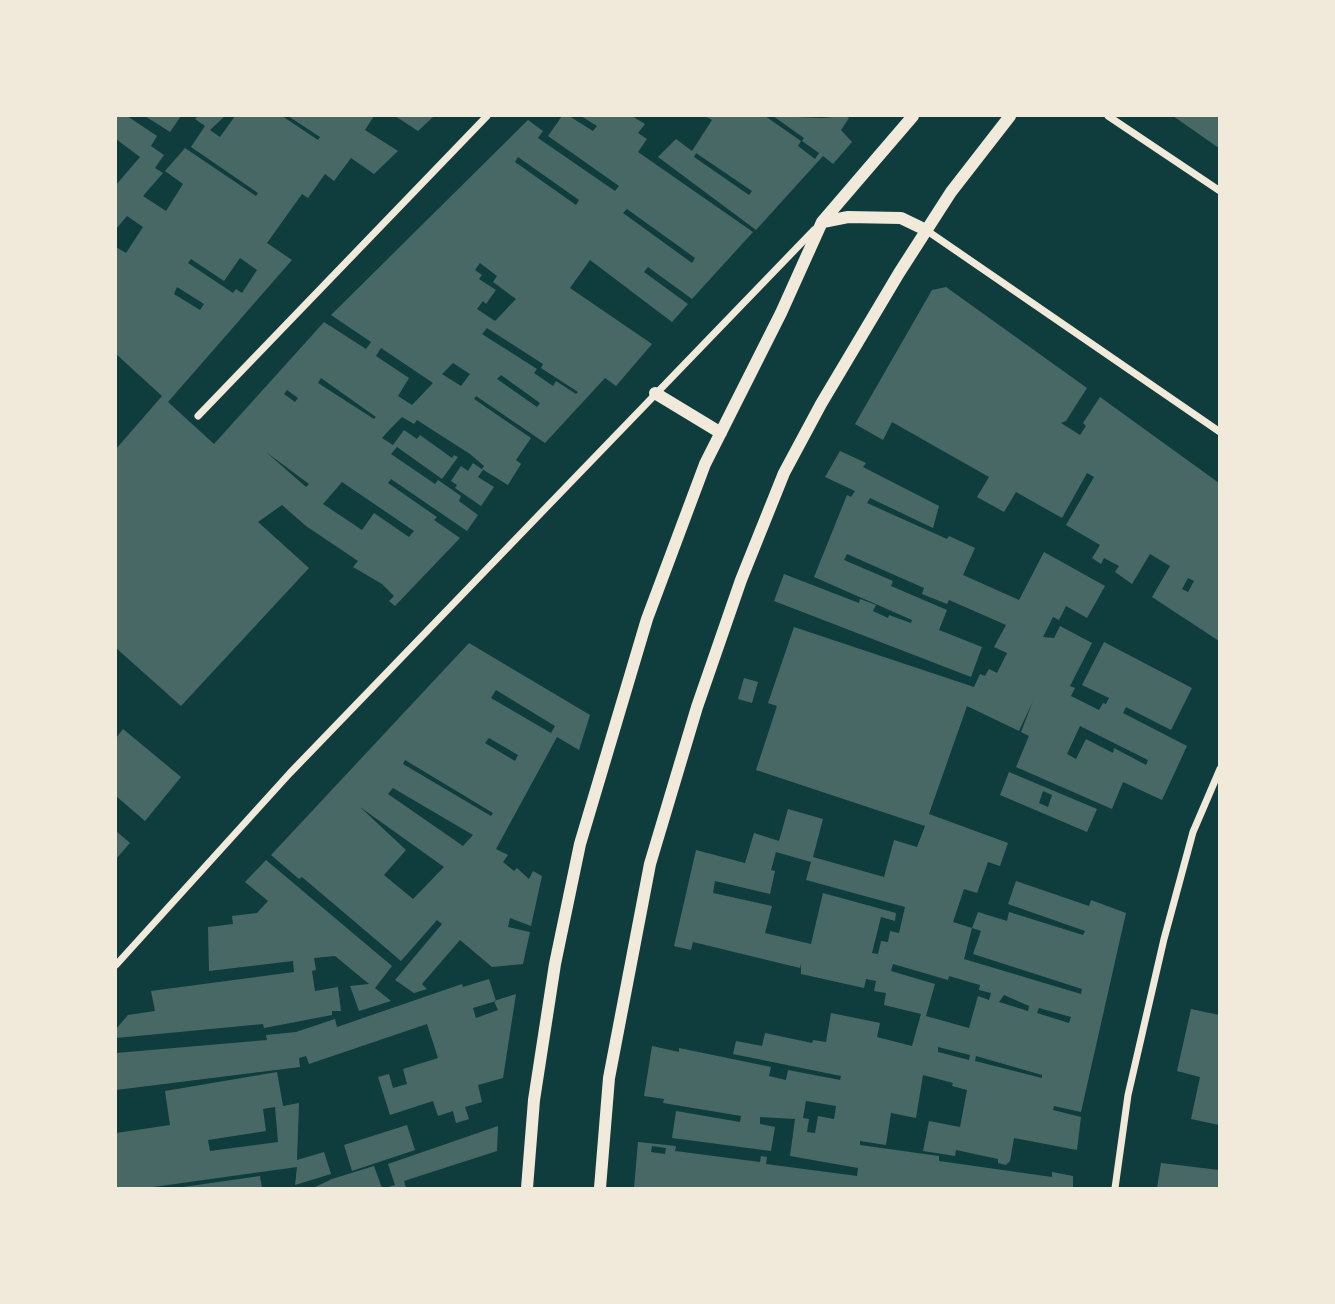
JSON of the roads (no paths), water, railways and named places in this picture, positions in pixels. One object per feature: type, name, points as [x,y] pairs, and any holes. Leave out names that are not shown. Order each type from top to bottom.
[{"type":"street","points":[[198,416],[487,116]]},
{"type":"street","points":[[116,965],[290,773],[822,222],[913,116]]},
{"type":"street","points":[[600,1188],[609,1078],[650,864],[697,707],[741,580],[785,473],[821,404],[951,191],[1010,116]]},
{"type":"street","points":[[1108,116],[1220,191]]},
{"type":"street","points":[[822,222],[848,217],[901,218],[926,230],[1220,432]]},
{"type":"street","points":[[527,1188],[534,1100],[555,964],[580,844],[647,619],[705,464],[822,222]]},
{"type":"street","points":[[655,393],[721,433]]},
{"type":"street","points":[[1115,1188],[1128,1095],[1164,939],[1193,832],[1220,769]]}]
